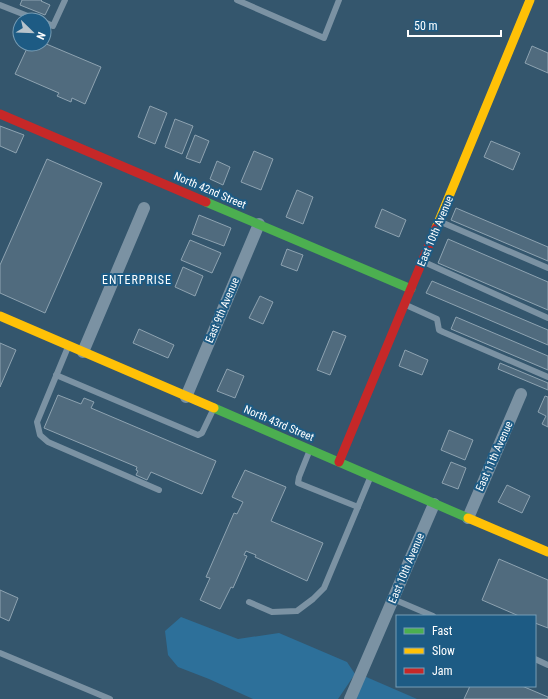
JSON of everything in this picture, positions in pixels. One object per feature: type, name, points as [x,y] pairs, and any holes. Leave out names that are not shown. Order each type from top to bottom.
[{"type":"street","name":"East 10th Avenue","points":[[339,462],[423,262],[530,0]]},
{"type":"street","name":"North 42nd Street","points":[[0,114],[411,289]]},
{"type":"street","points":[[82,352],[144,208]]},
{"type":"street","name":"East 9th Avenue","points":[[186,396],[259,224]]},
{"type":"street","name":"North 43rd Street","points":[[0,316],[548,552]]},
{"type":"street","name":"East 11th Avenue","points":[[468,518],[521,394]]},
{"type":"street","name":"East 10th Avenue","points":[[350,699],[434,504]]},
{"type":"lane","points":[[52,25],[54,26],[65,0]]},
{"type":"lane","points":[[237,0],[324,38],[339,0]]},
{"type":"lane","points":[[0,5],[18,12]]},
{"type":"lane","points":[[439,222],[548,268]]},
{"type":"lane","points":[[423,262],[548,318]]},
{"type":"lane","points":[[404,305],[437,319],[440,330],[443,332],[548,377]]},
{"type":"lane","points":[[68,346],[37,422],[40,435],[48,442],[159,490]]},
{"type":"lane","points":[[56,375],[198,435],[202,433],[213,408]]},
{"type":"lane","points":[[310,450],[298,476],[298,483],[358,507]]},
{"type":"lane","points":[[249,602],[272,612],[297,611],[313,599],[324,588],[371,476]]},
{"type":"lane","points":[[393,599],[431,615]]},
{"type":"lane","points":[[0,653],[110,699]]},
{"type":"lane","points":[[536,660],[548,665]]},
{"type":"shaded area","points":[[181,617],[238,639],[279,633],[347,662],[355,674],[338,699],[253,699],[178,667],[168,655],[165,631]]},
{"type":"shaded area","points":[[364,676],[417,699],[353,699]]},
{"type":"building","points":[[22,0],[42,0],[41,1],[50,5],[46,12],[38,12],[20,5]]},
{"type":"building","points":[[52,46],[101,67],[85,104],[72,98],[71,102],[57,96],[59,93],[15,74],[25,52],[52,52]]},
{"type":"building","points":[[532,46],[548,53],[548,73],[525,63]]},
{"type":"building","points":[[150,106],[167,113],[155,144],[138,137]]},
{"type":"building","points":[[175,119],[193,126],[182,154],[165,147]]},
{"type":"building","points":[[0,126],[24,135],[16,153],[0,146]]},
{"type":"building","points":[[195,135],[209,141],[200,163],[186,158]]},
{"type":"building","points":[[491,141],[520,153],[513,170],[484,157]]},
{"type":"building","points":[[254,151],[273,159],[261,190],[241,182]]},
{"type":"building","points":[[47,159],[102,183],[45,313],[0,293],[0,265]]},
{"type":"building","points":[[217,161],[230,167],[223,185],[210,179]]},
{"type":"building","points":[[297,190],[313,197],[303,224],[286,217]]},
{"type":"building","points":[[456,208],[548,247],[548,261],[451,220]]},
{"type":"building","points":[[382,209],[406,220],[399,237],[375,227]]},
{"type":"building","points":[[199,215],[231,228],[224,246],[192,234]]},
{"type":"building","points":[[448,239],[548,282],[548,310],[438,263]]},
{"type":"building","points":[[190,240],[221,253],[212,273],[181,260]]},
{"type":"building","points":[[287,249],[303,255],[297,271],[281,265]]},
{"type":"building","points":[[183,267],[203,276],[195,296],[175,287]]},
{"type":"building","points":[[432,281],[548,330],[548,345],[426,293]]},
{"type":"building","points":[[260,296],[273,302],[263,324],[249,318]]},
{"type":"building","points":[[456,317],[548,356],[548,370],[451,329]]},
{"type":"building","points":[[139,329],[174,345],[168,358],[133,343]]},
{"type":"building","points":[[333,331],[346,336],[330,375],[317,370]]},
{"type":"building","points":[[0,343],[16,350],[0,387]]},
{"type":"building","points":[[405,350],[428,360],[422,375],[399,366]]},
{"type":"building","points":[[500,363],[548,383],[548,390],[498,369]]},
{"type":"building","points":[[227,369],[244,376],[235,398],[217,391]]},
{"type":"building","points":[[58,395],[81,404],[84,398],[94,402],[91,408],[216,461],[202,494],[151,472],[147,480],[136,475],[138,471],[136,470],[137,467],[44,428]]},
{"type":"building","points":[[545,396],[548,397],[548,427],[542,424],[546,416],[538,412]]},
{"type":"building","points":[[449,430],[473,440],[465,460],[441,450]]},
{"type":"building","points":[[451,462],[466,468],[458,489],[442,483]]},
{"type":"building","points":[[245,470],[286,487],[271,521],[323,543],[307,581],[255,557],[256,555],[246,551],[244,555],[247,556],[233,588],[231,587],[220,609],[200,600],[210,578],[206,577],[234,513],[237,514],[243,502],[232,497]]},
{"type":"building","points":[[507,485],[530,496],[522,513],[498,502]]},
{"type":"building","points":[[499,559],[548,580],[548,628],[536,623],[536,615],[517,615],[482,600]]},
{"type":"building","points":[[0,590],[18,598],[9,621],[0,617]]},
{"type":"building","points":[[470,687],[524,687],[548,697],[548,699],[464,699]]},
{"type":"traffic: fast","points":[[206,202],[411,289]]},
{"type":"traffic: fast","points":[[214,408],[468,518]]},
{"type":"traffic: slow","points":[[436,228],[530,0]]},
{"type":"traffic: slow","points":[[0,316],[214,408]]},
{"type":"traffic: slow","points":[[468,518],[548,552]]},
{"type":"traffic: jam","points":[[0,114],[206,202]]},
{"type":"traffic: jam","points":[[339,462],[436,228]]},
{"type":"district","name":"ENTERPRISE","points":[[137,280]]}]
